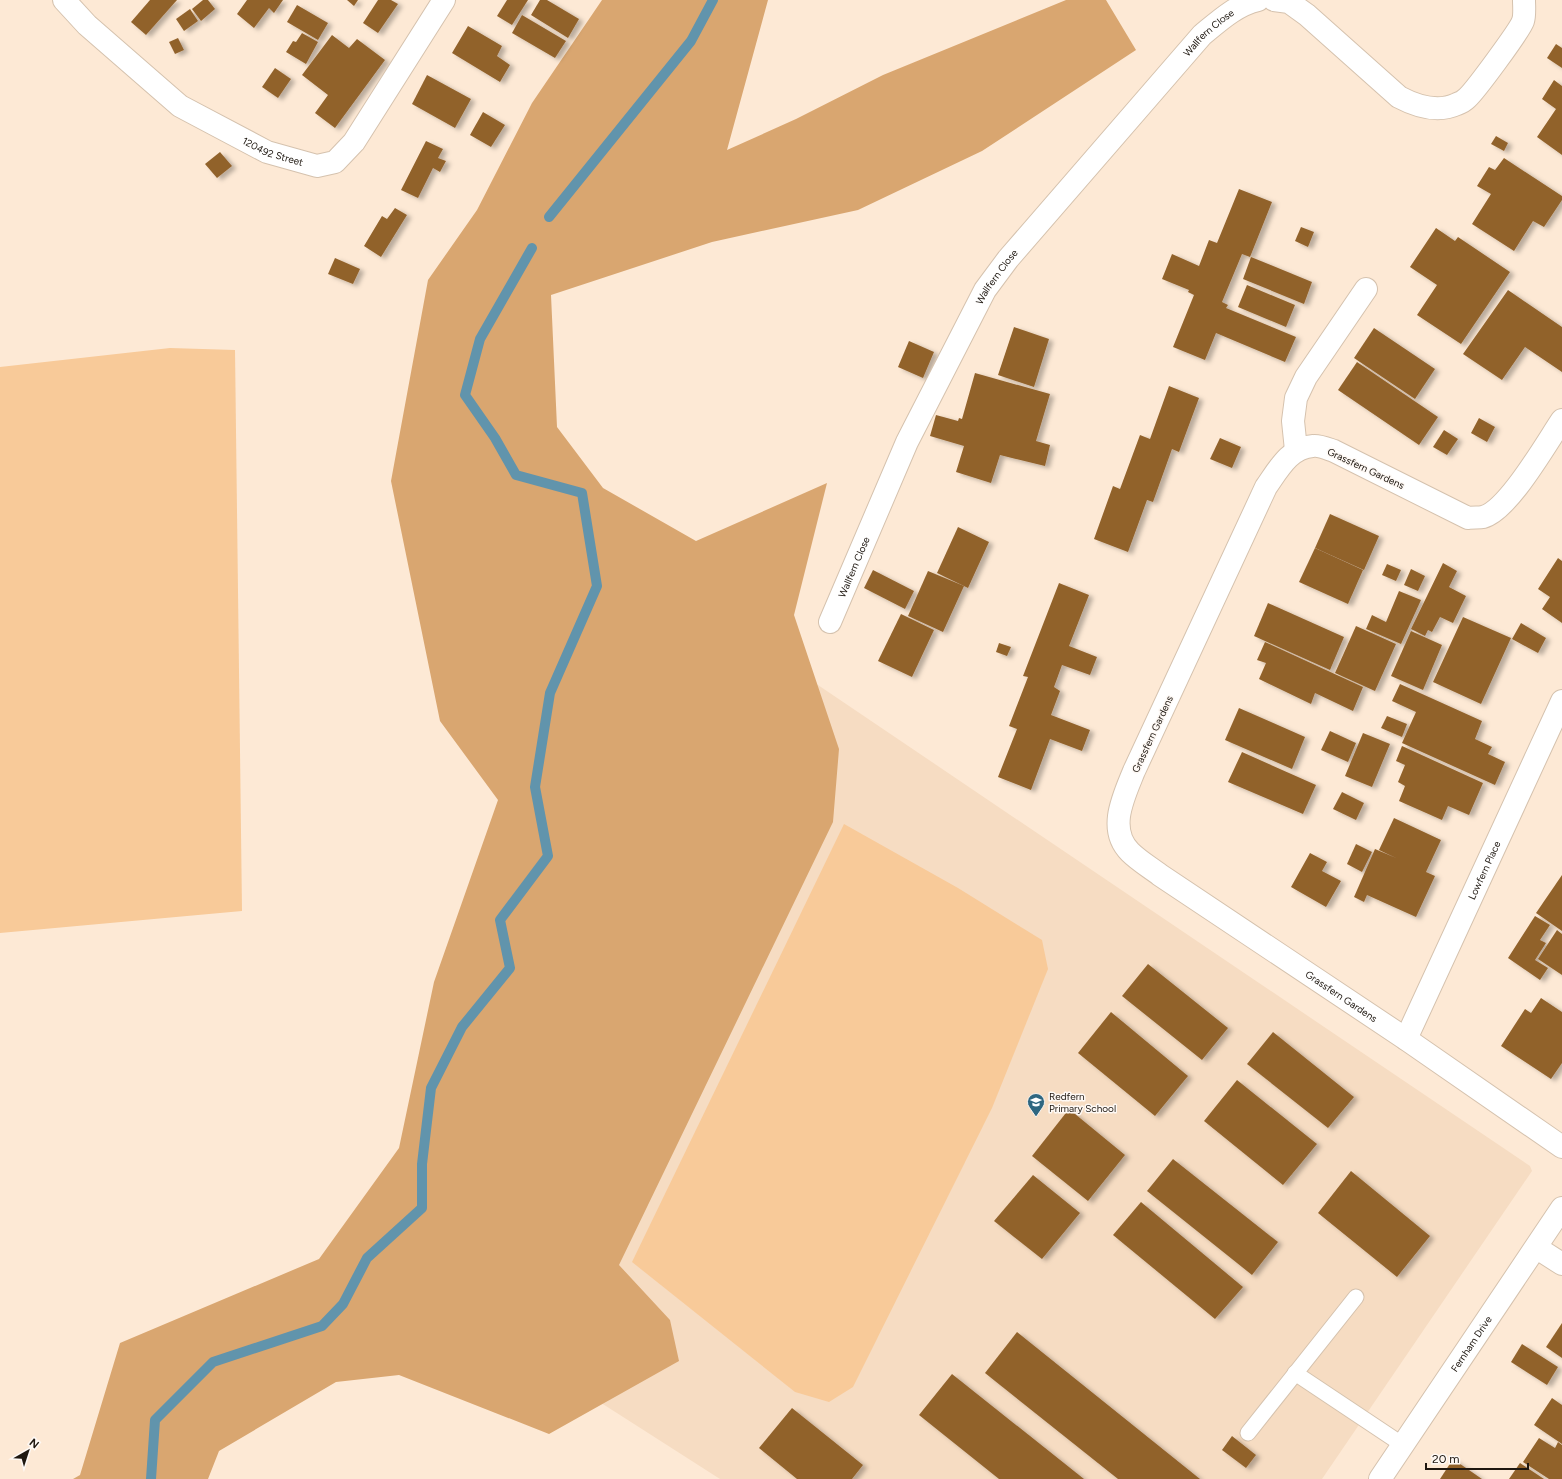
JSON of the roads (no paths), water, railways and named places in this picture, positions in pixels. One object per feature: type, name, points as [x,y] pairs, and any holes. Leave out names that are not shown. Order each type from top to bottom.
[{"type":"street","name":"120492 Street","points":[[64,0],[87,25],[180,106],[267,152],[317,166],[335,162],[354,142],[444,0]]},
{"type":"street","name":"Wallfern Close","points":[[830,622],[907,442],[985,290],[1008,259],[1202,35],[1247,2],[1258,0]]},
{"type":"street","points":[[1274,0],[1289,2],[1307,14],[1399,97],[1412,104],[1426,108],[1442,108],[1456,105],[1468,97],[1510,43],[1523,22],[1524,0]]},
{"type":"street","points":[[1296,450],[1294,421],[1296,398],[1306,377],[1366,289]]},
{"type":"street","name":"Grassfern Gardens","points":[[1562,420],[1510,496],[1497,509],[1484,517],[1468,518],[1334,451],[1314,446],[1296,450],[1282,464],[1266,487],[1134,771],[1123,799],[1117,821],[1120,836],[1130,852],[1160,875],[1406,1039],[1562,1147]]},
{"type":"street","name":"Lowfern Place","points":[[1406,1039],[1562,701]]},
{"type":"street","name":"Fernham Drive","points":[[1380,1479],[1537,1248],[1562,1208]]},
{"type":"street","points":[[1537,1248],[1562,1264]]},
{"type":"lane","points":[[1248,1433],[1356,1297]]},
{"type":"lane","points":[[1295,1373],[1403,1445]]},
{"type":"waterway","points":[[549,217],[691,41],[713,0]]},
{"type":"waterway","points":[[151,1479],[155,1420],[213,1362],[322,1326],[343,1304],[367,1258],[422,1208],[422,1164],[431,1088],[462,1027],[510,968],[500,920],[548,856],[535,787],[550,693],[597,586],[582,493],[516,475],[495,438],[465,395],[480,339],[532,248]]},
{"type":"place","name":"Redfern Primary School","points":[[1036,1117]]}]
